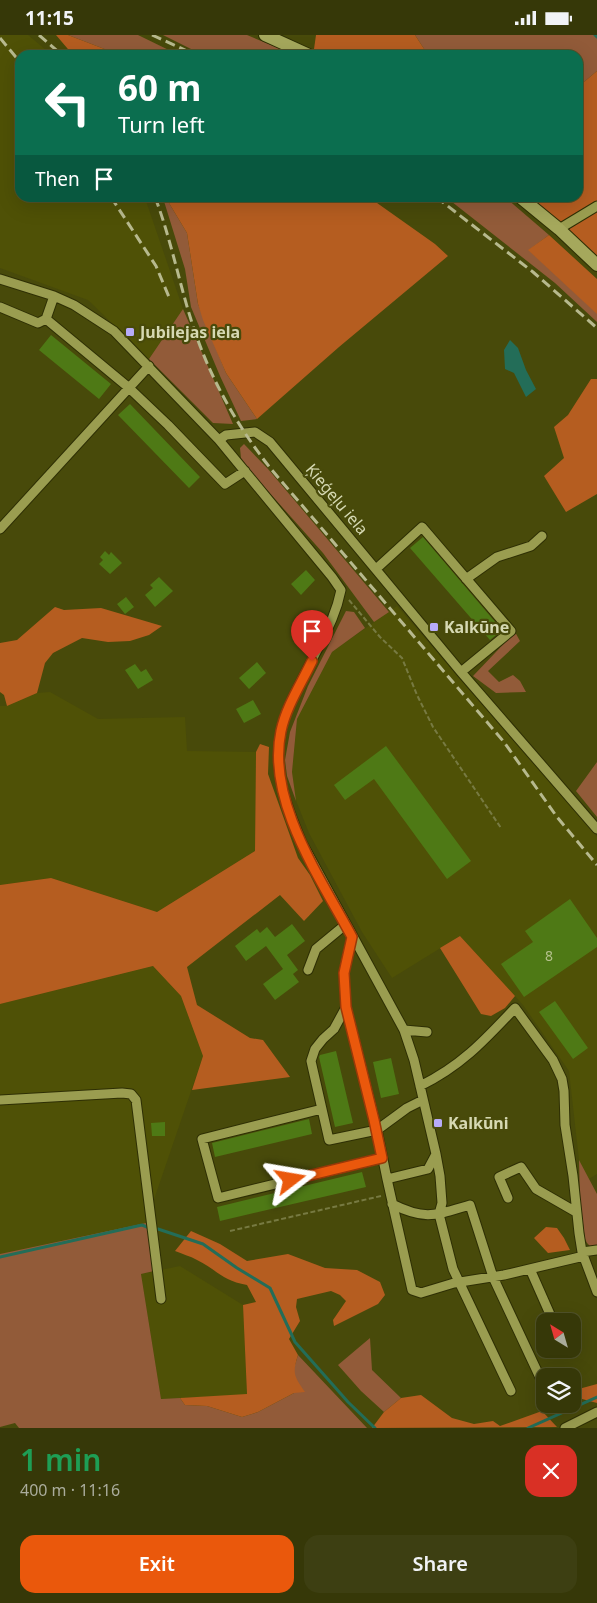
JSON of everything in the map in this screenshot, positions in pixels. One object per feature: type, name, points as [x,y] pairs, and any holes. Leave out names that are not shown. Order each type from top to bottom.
[{"type":"main road","points":[[265,35],[298,50]]},
{"type":"main road","points":[[526,202],[560,229],[597,265]]},
{"type":"street","points":[[560,229],[597,206]]},
{"type":"street","points":[[0,279],[54,296],[74,305],[114,331],[219,440],[332,577],[341,591],[337,610],[287,713],[281,731],[278,759],[280,782],[302,843],[345,925],[404,1030],[414,1060],[436,1154],[442,1203],[439,1214],[458,1283],[511,1391]]},
{"type":"street","points":[[0,307],[38,323],[46,319],[54,296]]},
{"type":"street","points":[[46,319],[128,387],[225,484],[245,471]]},
{"type":"street","points":[[0,529],[149,366]]},
{"type":"street","name":"Ķieģeļu iela","points":[[219,440],[226,435],[255,432],[270,442],[461,672],[597,829]]},
{"type":"street","points":[[376,569],[422,527],[511,631],[461,672]]},
{"type":"street","points":[[466,579],[497,557],[531,545],[542,536]]},
{"type":"street","points":[[308,970],[316,949],[345,925]]},
{"type":"street","points":[[352,937],[344,973],[346,1007],[377,1130],[412,1290],[421,1293],[458,1283],[530,1269],[597,1250]]},
{"type":"street","points":[[346,1007],[334,1029],[316,1049],[311,1061],[329,1139],[377,1130],[407,1108],[423,1100]]},
{"type":"street","points":[[420,1086],[457,1065],[515,1007],[553,1060],[562,1079],[565,1125],[573,1176],[576,1212],[583,1254],[597,1292]]},
{"type":"street","points":[[404,1030],[427,1032]]},
{"type":"street","points":[[0,1100],[122,1093],[131,1094],[136,1099],[161,1299]]},
{"type":"street","points":[[322,1109],[202,1139],[218,1198],[382,1158]]},
{"type":"street","points":[[387,1179],[428,1169],[436,1154]]},
{"type":"street","points":[[508,1198],[499,1177],[522,1167],[536,1189],[576,1212]]},
{"type":"street","points":[[392,1204],[408,1212],[432,1216],[470,1205],[493,1277],[536,1369]]},
{"type":"street","points":[[530,1269],[549,1313]]},
{"type":"street","points":[[566,1428],[597,1412]]},
{"type":"path","points":[[341,591],[380,637],[402,658],[433,727],[501,828]]},
{"type":"path","points":[[230,1231],[381,1196]]},
{"type":"shaded area","points":[[0,35],[28,35],[46,50],[15,50],[15,202],[146,202],[183,309],[149,359],[88,300],[0,268]]},
{"type":"shaded area","points":[[56,35],[68,35],[107,50],[69,50]]},
{"type":"shaded area","points":[[68,35],[138,35],[169,50],[107,50]]},
{"type":"shaded area","points":[[163,35],[247,35],[283,50],[193,50]]},
{"type":"shaded area","points":[[316,35],[415,35],[425,50],[316,50],[314,49]]},
{"type":"shaded area","points":[[415,35],[597,35],[597,71],[583,83],[583,50],[425,50]]},
{"type":"shaded area","points":[[597,71],[597,256],[535,202],[583,202],[583,83]]},
{"type":"shaded area","points":[[164,202],[168,202],[187,233],[198,304],[226,373],[257,419],[241,421],[191,307],[185,269]]},
{"type":"shaded area","points":[[168,202],[376,202],[435,244],[448,256],[339,347],[257,419],[226,373],[203,320],[198,304],[187,233]]},
{"type":"shaded area","points":[[452,202],[511,202],[549,235],[529,250],[597,313],[597,322],[555,283]]},
{"type":"shaded area","points":[[549,235],[597,279],[597,314],[528,250]]},
{"type":"shaded area","points":[[183,309],[233,424],[213,423],[149,359]]},
{"type":"shaded area","points":[[510,340],[518,348],[526,370],[536,389],[526,397],[514,373],[505,369],[504,350]]},
{"type":"shaded area","points":[[591,379],[597,379],[597,494],[566,512],[544,476],[564,458],[554,427],[568,415]]},
{"type":"shaded area","points":[[244,444],[268,469],[389,612],[374,622],[323,553],[251,472],[241,458],[240,448]]},
{"type":"shaded area","points":[[397,606],[597,837],[597,1174],[589,1179],[579,1160],[569,1071],[523,1005],[460,936],[392,978],[362,932],[309,833],[295,798],[292,772],[297,719],[332,652]]},
{"type":"shaded area","points":[[55,607],[64,610],[101,608],[162,626],[149,635],[130,641],[108,642],[82,638],[53,653],[45,663],[37,693],[7,706],[4,695],[0,692],[0,643],[17,640]]},
{"type":"shaded area","points":[[346,611],[354,612],[365,628],[332,652],[297,719],[292,772],[296,801],[287,776],[285,760],[290,732],[308,686]]},
{"type":"shaded area","points":[[515,632],[520,641],[488,671],[499,682],[513,675],[520,681],[526,692],[496,693],[473,676]]},
{"type":"shaded area","points":[[50,692],[98,719],[185,717],[187,751],[256,752],[255,851],[157,912],[51,878],[0,885],[0,706],[7,706],[37,693]]},
{"type":"shaded area","points":[[260,744],[269,747],[268,774],[298,858],[310,875],[323,901],[304,921],[280,895],[187,967],[197,1005],[250,1038],[263,1040],[290,1077],[192,1090],[203,1056],[181,996],[153,966],[0,1004],[0,885],[51,878],[157,912],[255,851],[256,752]]},
{"type":"shaded area","points":[[597,762],[597,817],[576,791]]},
{"type":"shaded area","points":[[460,936],[515,996],[505,1008],[491,1016],[481,1014],[440,948]]},
{"type":"shaded area","points":[[153,966],[181,996],[203,1056],[146,1223],[0,1254],[0,1004]]},
{"type":"shaded area","points":[[579,1160],[597,1194],[597,1245],[590,1246],[585,1239],[580,1201]]},
{"type":"shaded area","points":[[146,1223],[154,1271],[141,1274],[161,1399],[180,1398],[185,1405],[207,1406],[242,1417],[258,1412],[294,1393],[294,1368],[298,1355],[367,1428],[19,1428],[15,1423],[0,1427],[0,1254]]},
{"type":"shaded area","points":[[546,1227],[557,1228],[570,1250],[548,1253],[534,1238]]},
{"type":"shaded area","points":[[191,1231],[220,1244],[247,1261],[288,1254],[325,1268],[357,1270],[380,1282],[385,1295],[378,1304],[334,1326],[333,1320],[346,1301],[340,1295],[331,1291],[297,1299],[296,1307],[300,1321],[289,1339],[298,1355],[295,1375],[305,1392],[294,1393],[258,1412],[242,1417],[207,1406],[185,1405],[180,1398],[247,1394],[243,1305],[256,1302],[247,1285],[232,1281],[204,1264],[175,1251]]},
{"type":"shaded area","points":[[180,1266],[243,1305],[247,1395],[161,1399],[141,1274]]},
{"type":"shaded area","points":[[370,1338],[372,1370],[401,1398],[384,1412],[361,1391],[338,1365]]},
{"type":"shaded area","points":[[597,1384],[597,1403],[582,1399],[581,1388]]},
{"type":"shaded area","points":[[421,1395],[452,1418],[474,1424],[493,1421],[500,1426],[536,1413],[544,1413],[557,1427],[372,1428],[384,1412],[401,1398]]},
{"type":"building","points":[[51,335],[111,384],[99,399],[39,350]]},
{"type":"building","points":[[130,404],[200,477],[189,488],[118,415]]},
{"type":"building","points":[[423,537],[502,630],[490,640],[410,548]]},
{"type":"building","points":[[105,551],[109,555],[111,552],[122,563],[110,574],[99,564],[103,560],[100,557]]},
{"type":"building","points":[[306,570],[315,580],[301,595],[291,584]]},
{"type":"building","points":[[159,577],[173,591],[155,607],[145,595],[153,588],[150,585]]},
{"type":"building","points":[[126,597],[134,607],[125,614],[117,604]]},
{"type":"building","points":[[257,662],[266,673],[249,689],[239,678]]},
{"type":"building","points":[[135,664],[141,672],[146,669],[153,680],[138,689],[125,670]]},
{"type":"building","points":[[253,700],[261,714],[244,723],[236,709]]},
{"type":"building","points":[[386,746],[471,861],[447,879],[374,779],[345,800],[334,785]]},
{"type":"building","points":[[570,899],[597,938],[597,947],[524,997],[501,964],[533,942],[525,931]]},
{"type":"building","points":[[292,924],[305,941],[287,955],[298,970],[293,974],[299,982],[275,1000],[263,984],[283,969],[266,946],[246,961],[235,946],[257,929],[260,933],[267,927],[275,937]]},
{"type":"building","points":[[555,1001],[588,1048],[573,1059],[539,1012]]},
{"type":"building","points":[[336,1051],[353,1123],[335,1127],[319,1057],[320,1055]]},
{"type":"building","points":[[391,1058],[399,1094],[381,1098],[373,1062]]},
{"type":"building","points":[[309,1119],[312,1134],[215,1157],[212,1143]]},
{"type":"building","points":[[165,1122],[165,1136],[152,1136],[151,1123]]},
{"type":"building","points":[[362,1172],[366,1187],[220,1221],[217,1207]]},
{"type":"waterway","points":[[0,1257],[142,1225],[147,1227]]},
{"type":"waterway","points":[[158,1229],[203,1244],[270,1288],[295,1342],[348,1402],[375,1428]]},
{"type":"waterway","points":[[528,1428],[597,1397]]},
{"type":"railway","points":[[39,35],[56,50]]},
{"type":"railway","points":[[152,35],[185,50]]},
{"type":"railway","points":[[0,38],[15,56]]},
{"type":"railway","points":[[114,202],[156,266],[169,297]]},
{"type":"railway","points":[[157,202],[200,345],[216,383],[247,436],[271,469],[504,742],[557,817],[597,865]]},
{"type":"railway","points":[[442,202],[533,272],[597,328]]},
{"type":"place","name":"Jubilejas iela","points":[[130,332]]},
{"type":"place","name":"Kalkūne","points":[[434,627]]},
{"type":"place","name":"Kalkūni","points":[[438,1123]]},
{"type":"route","points":[[291,1180],[382,1158],[346,1007],[344,973],[352,937],[302,843],[280,782],[278,759],[281,731],[287,713],[312,661]]}]
